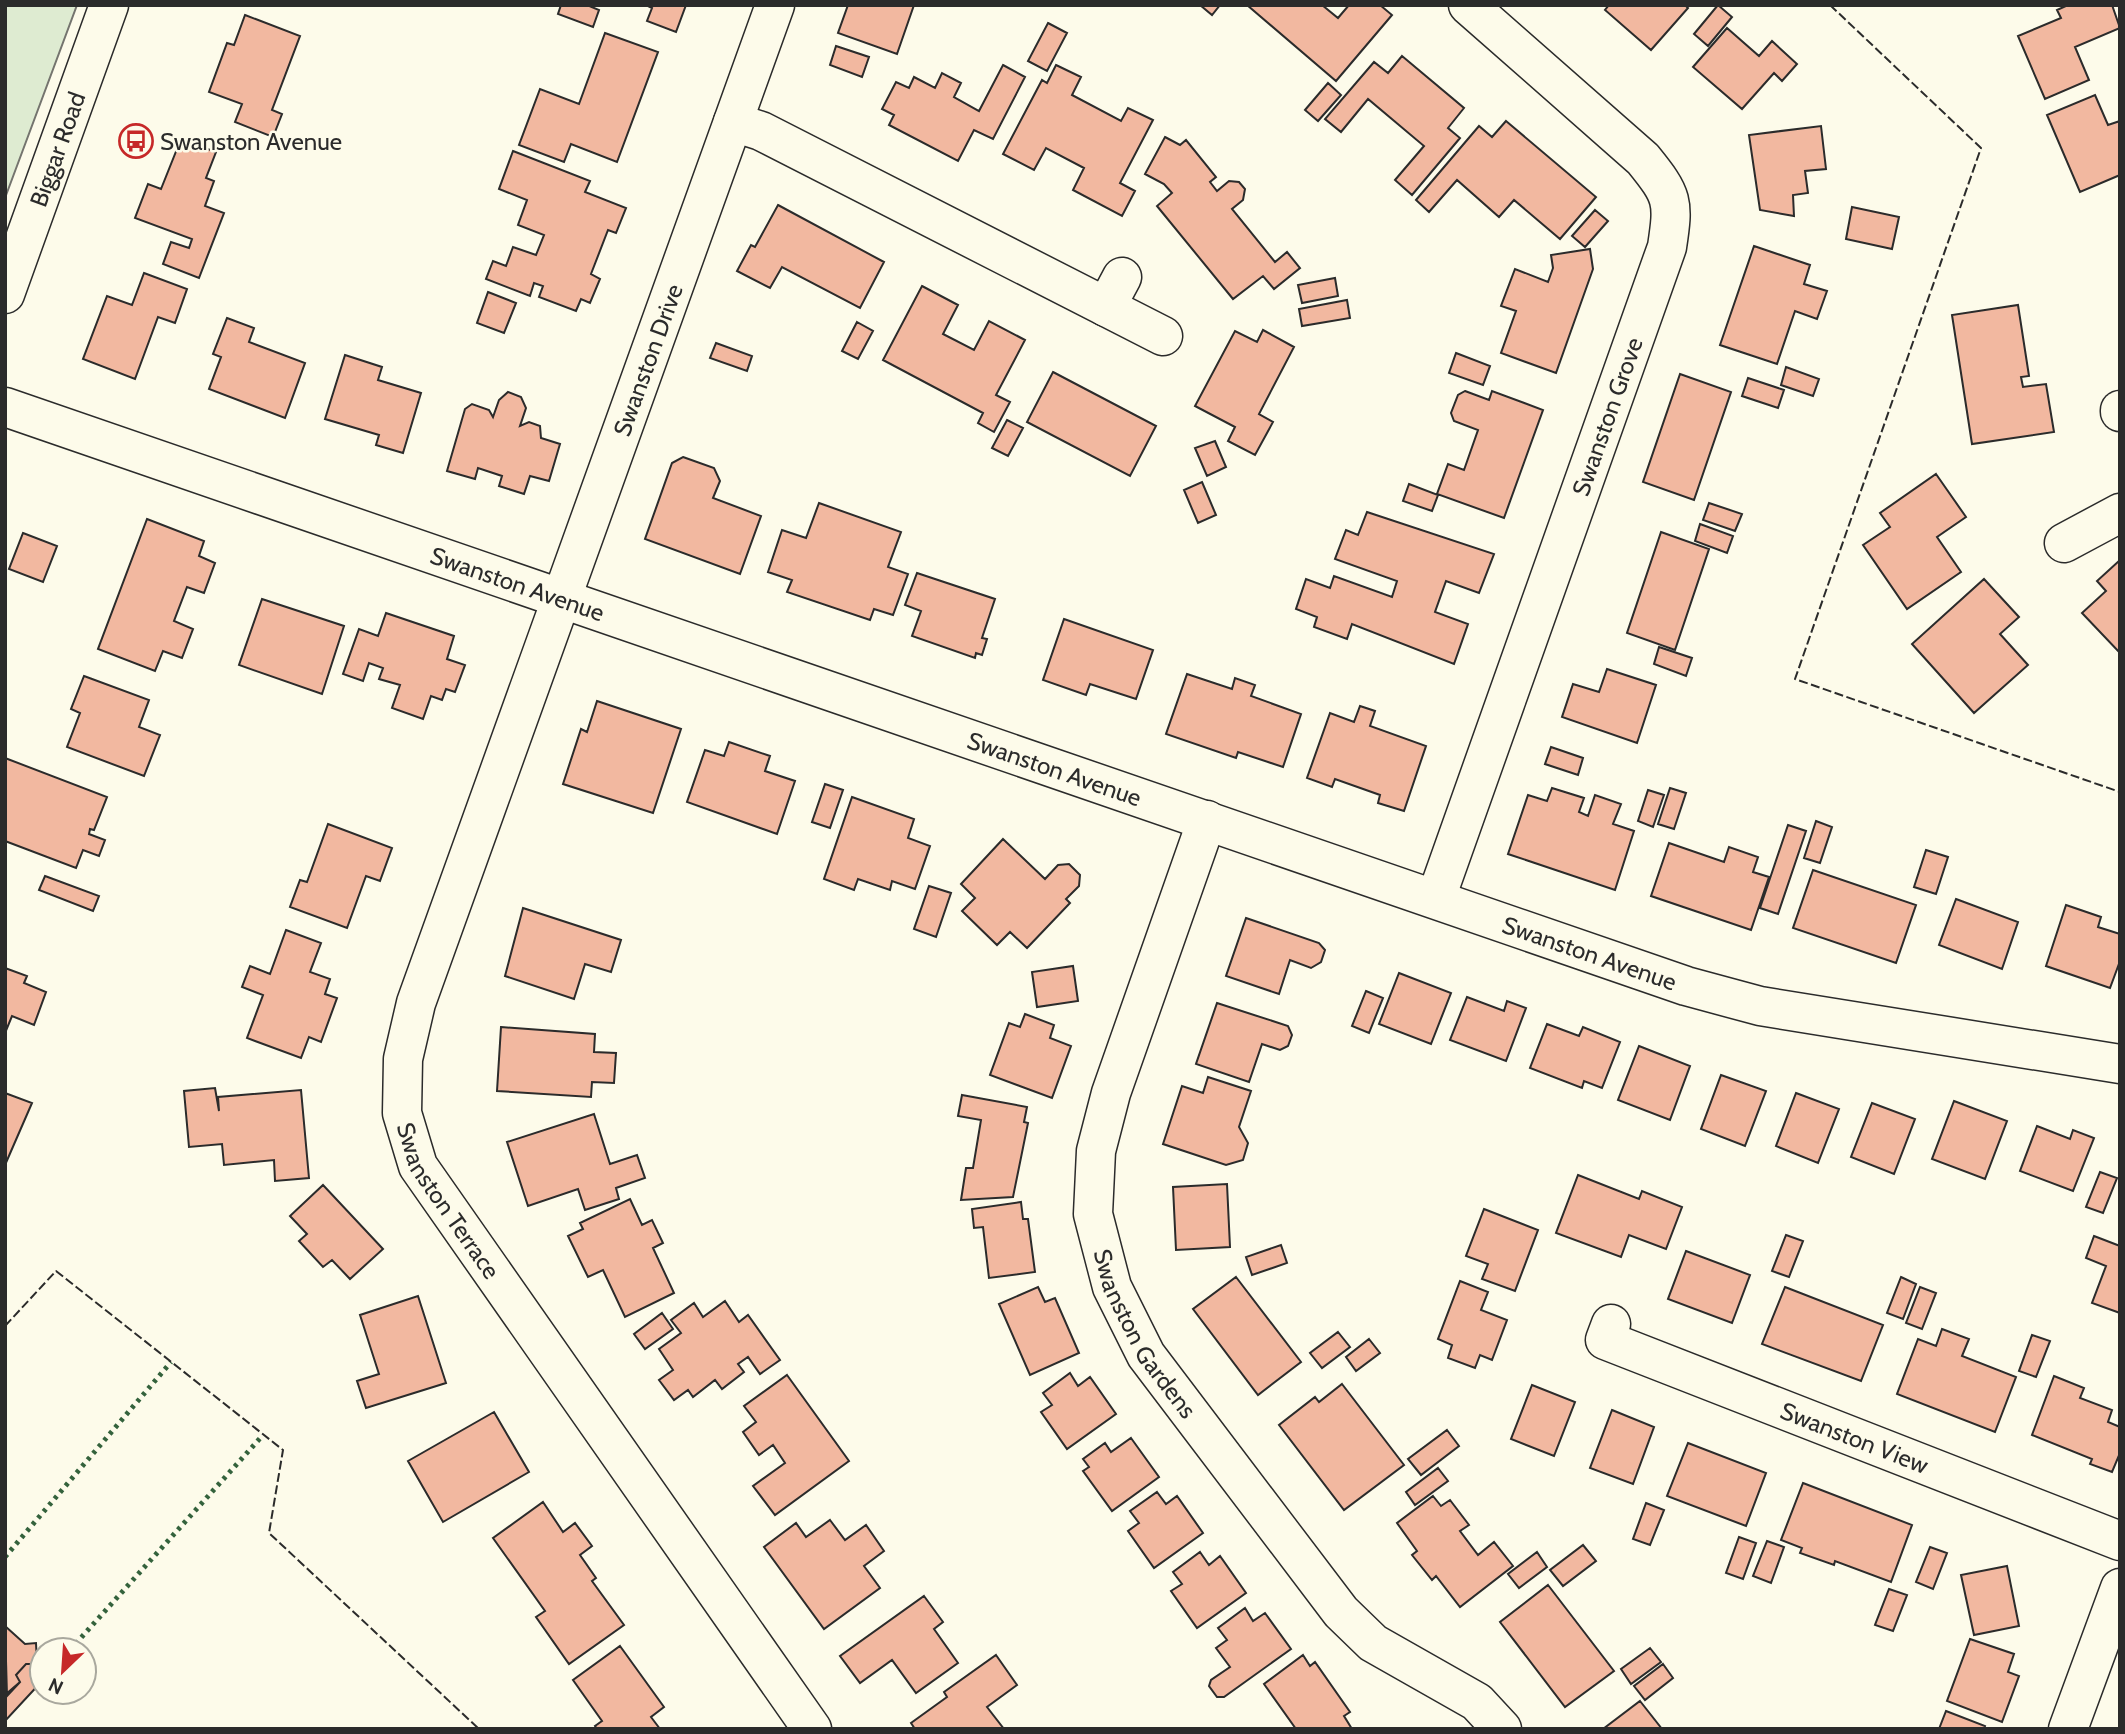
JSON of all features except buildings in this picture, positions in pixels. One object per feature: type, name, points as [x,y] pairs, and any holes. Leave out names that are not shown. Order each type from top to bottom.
[{"type":"street","name":"Biggar Road","points":[[5,294],[110,5]]},
{"type":"street","name":"Swanston Drive","points":[[563,598],[775,5]]},
{"type":"street","name":"Swanston Grove","points":[[1436,898],[1667,247],[1673,208],[1664,185],[1643,159],[1468,5]]},
{"type":"street","points":[[733,122],[761,131],[1114,292],[1163,337]]},
{"type":"street","name":"Swanston Avenue","points":[[5,408],[1686,986],[1760,1006],[2120,1064]]},
{"type":"street","points":[[2064,543],[2120,513]]},
{"type":"street","name":"Swanston Terrace","points":[[563,598],[416,1003],[403,1059],[402,1113],[418,1166],[812,1729]]},
{"type":"street","name":"Swanston Gardens","points":[[1207,820],[1111,1093],[1096,1152],[1093,1214],[1112,1287],[1146,1355],[1341,1612],[1373,1643],[1477,1702],[1502,1729]]},
{"type":"street","name":"Swanston View","points":[[1611,1324],[1605,1340],[2120,1541]]},
{"type":"street","points":[[2068,1729],[2120,1588]]},
{"type":"green space","points":[[5,5],[77,5],[5,198]]},
{"type":"hedge","points":[[5,1557],[171,1362]]},
{"type":"hedge","points":[[83,1636],[263,1435]]},
{"type":"fence","points":[[1830,5],[1981,148],[1795,679],[2120,792]]},
{"type":"fence","points":[[5,1326],[56,1271],[283,1450],[269,1533],[479,1729]]},
{"type":"place","name":"Swanston Avenue","points":[[136,141]]}]
